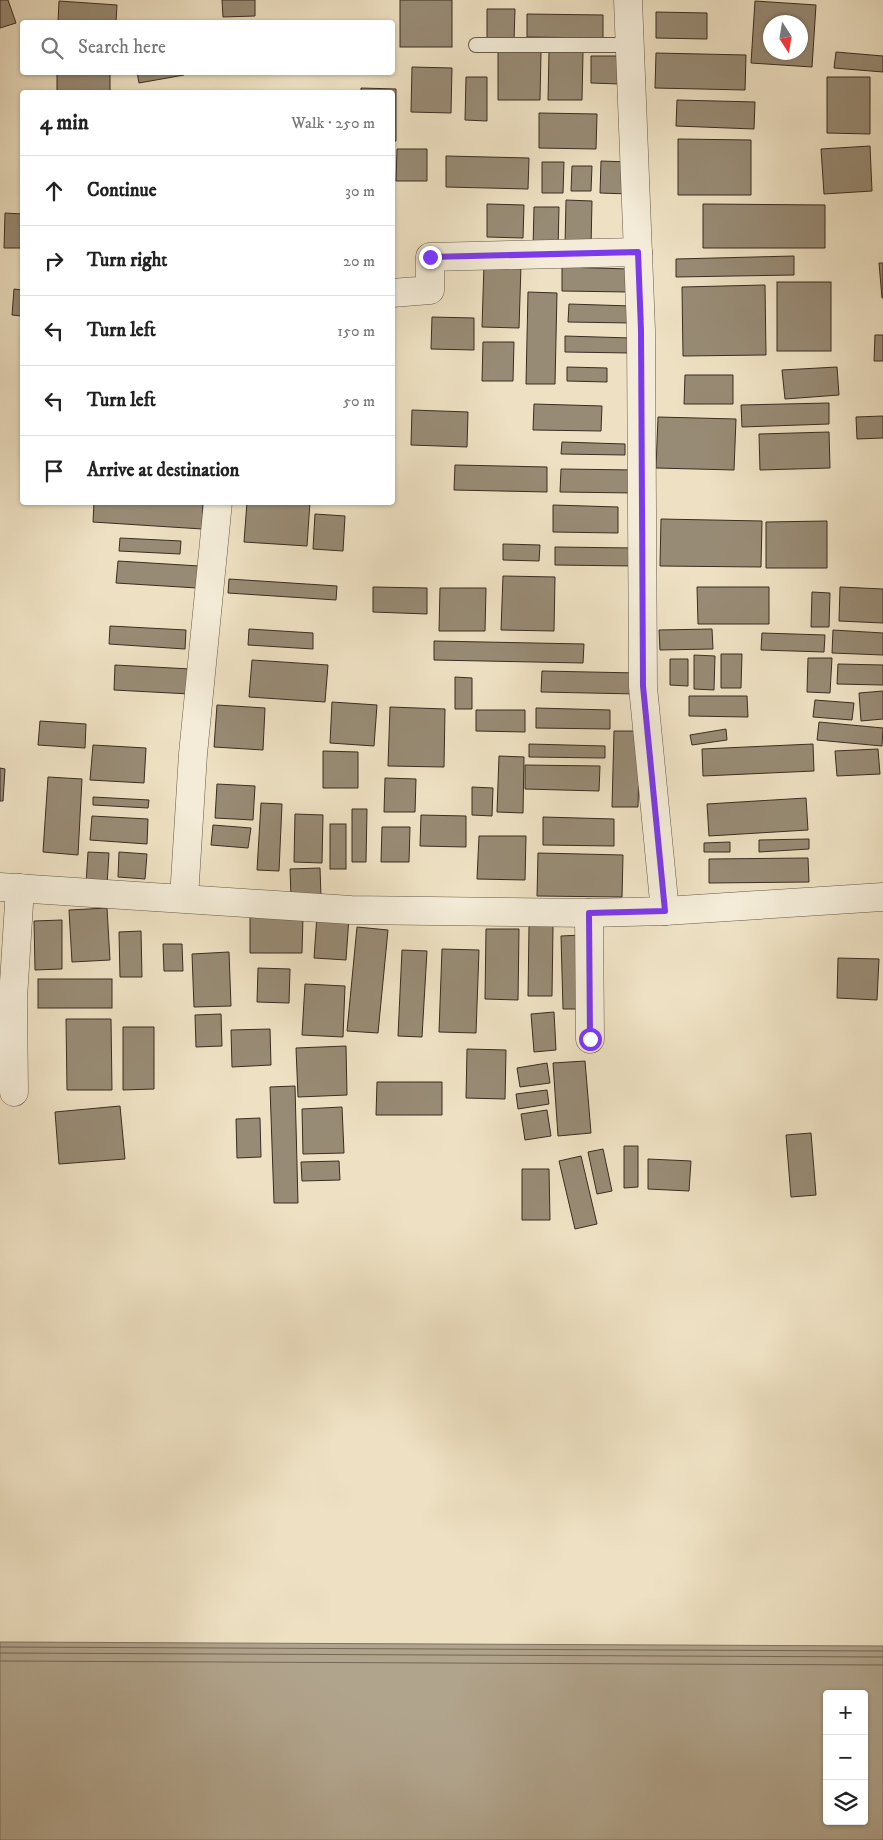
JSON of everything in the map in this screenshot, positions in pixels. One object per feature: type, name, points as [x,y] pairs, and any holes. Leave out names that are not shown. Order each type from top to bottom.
[{"type":"street","points":[[628,0],[641,330],[643,686],[665,911]]},
{"type":"street","points":[[395,293],[430,290],[430,257],[638,252]]},
{"type":"street","points":[[184,898],[193,754],[218,505]]},
{"type":"street","points":[[14,1092],[10,887],[351,910],[589,913],[665,911],[883,897]]},
{"type":"street","points":[[589,913],[590,1039]]},
{"type":"lane","points":[[476,45],[630,45]]},
{"type":"water","points":[[0,1642],[883,1646],[883,1840],[0,1840]]},
{"type":"building","points":[[0,0],[8,0],[16,23],[0,28]]},
{"type":"building","points":[[222,0],[255,0],[255,16],[223,17]]},
{"type":"building","points":[[400,0],[452,0],[452,47],[400,47]]},
{"type":"building","points":[[59,1],[117,5],[116,20],[58,20]]},
{"type":"building","points":[[755,1],[816,5],[812,67],[751,63]]},
{"type":"building","points":[[487,9],[515,9],[514,41],[487,41]]},
{"type":"building","points":[[656,12],[707,13],[707,39],[656,38]]},
{"type":"building","points":[[527,14],[603,15],[603,38],[527,37]]},
{"type":"building","points":[[549,51],[583,52],[582,100],[548,100]]},
{"type":"building","points":[[498,52],[541,52],[540,100],[498,100]]},
{"type":"building","points":[[836,52],[883,56],[883,72],[834,68]]},
{"type":"building","points":[[656,53],[746,55],[745,90],[655,88]]},
{"type":"building","points":[[591,56],[621,56],[620,84],[591,83]]},
{"type":"building","points":[[412,67],[452,68],[451,113],[411,112]]},
{"type":"building","points":[[57,75],[110,75],[110,90],[57,90]]},
{"type":"building","points":[[138,75],[184,75],[139,83]]},
{"type":"building","points":[[466,77],[487,77],[487,121],[465,120]]},
{"type":"building","points":[[827,77],[870,77],[870,134],[827,133]]},
{"type":"building","points":[[361,88],[396,89],[396,141],[395,90],[361,90]]},
{"type":"building","points":[[677,100],[755,102],[754,129],[676,126]]},
{"type":"building","points":[[539,113],[597,114],[596,149],[539,148]]},
{"type":"building","points":[[678,139],[751,140],[751,195],[678,195]]},
{"type":"building","points":[[870,146],[872,191],[824,194],[821,149]]},
{"type":"building","points":[[397,149],[427,149],[427,181],[396,181]]},
{"type":"building","points":[[446,156],[529,158],[528,189],[446,187]]},
{"type":"building","points":[[601,161],[630,162],[629,194],[600,193]]},
{"type":"building","points":[[542,162],[564,162],[563,193],[542,193]]},
{"type":"building","points":[[572,166],[592,166],[591,191],[571,191]]},
{"type":"building","points":[[566,200],[592,201],[591,246],[565,246]]},
{"type":"building","points":[[487,204],[524,205],[523,238],[487,237]]},
{"type":"building","points":[[703,204],[825,205],[825,248],[703,248]]},
{"type":"building","points":[[534,207],[559,207],[558,249],[533,248]]},
{"type":"building","points":[[5,213],[20,214],[20,248],[4,248]]},
{"type":"building","points":[[794,256],[794,275],[676,277],[676,259]]},
{"type":"building","points":[[879,263],[883,263],[883,298],[882,298]]},
{"type":"building","points":[[484,264],[521,265],[519,328],[482,327]]},
{"type":"building","points":[[562,267],[629,269],[628,292],[562,291]]},
{"type":"building","points":[[777,282],[831,282],[831,351],[777,351]]},
{"type":"building","points":[[765,285],[766,355],[683,356],[682,287]]},
{"type":"building","points":[[14,289],[20,290],[20,316],[12,315]]},
{"type":"building","points":[[528,292],[557,293],[555,384],[526,384]]},
{"type":"building","points":[[569,304],[631,306],[631,323],[568,322]]},
{"type":"building","points":[[432,317],[474,318],[474,350],[431,349]]},
{"type":"building","points":[[875,335],[883,335],[883,361],[874,361]]},
{"type":"building","points":[[565,336],[631,338],[631,353],[565,352]]},
{"type":"building","points":[[483,342],[514,342],[513,381],[482,381]]},
{"type":"building","points":[[567,367],[607,368],[607,382],[567,381]]},
{"type":"building","points":[[837,367],[839,395],[785,399],[782,370]]},
{"type":"building","points":[[685,375],[733,375],[733,404],[684,404]]},
{"type":"building","points":[[829,403],[829,424],[742,427],[741,405]]},
{"type":"building","points":[[534,404],[602,406],[601,431],[533,430]]},
{"type":"building","points":[[412,410],[468,412],[467,447],[411,445]]},
{"type":"building","points":[[883,416],[883,438],[857,439],[856,417]]},
{"type":"building","points":[[658,417],[736,419],[734,470],[656,468]]},
{"type":"building","points":[[829,432],[830,468],[760,470],[759,434]]},
{"type":"building","points":[[562,442],[625,444],[625,455],[561,454]]},
{"type":"building","points":[[455,465],[547,467],[547,492],[454,490]]},
{"type":"building","points":[[561,469],[635,470],[634,493],[560,492]]},
{"type":"building","points":[[94,505],[203,505],[202,529],[93,522]]},
{"type":"building","points":[[247,505],[310,505],[307,546],[244,542]]},
{"type":"building","points":[[553,505],[618,507],[618,533],[553,532]]},
{"type":"building","points":[[315,514],[345,516],[343,551],[313,549]]},
{"type":"building","points":[[661,519],[762,521],[761,567],[660,566]]},
{"type":"building","points":[[827,521],[827,568],[766,568],[766,522]]},
{"type":"building","points":[[120,538],[181,541],[180,554],[119,551]]},
{"type":"building","points":[[503,544],[540,545],[539,561],[503,560]]},
{"type":"building","points":[[555,547],[633,548],[633,566],[555,565]]},
{"type":"building","points":[[118,561],[199,566],[197,588],[116,583]]},
{"type":"building","points":[[503,576],[555,577],[554,631],[501,630]]},
{"type":"building","points":[[229,579],[337,586],[336,600],[228,593]]},
{"type":"building","points":[[373,587],[427,588],[427,614],[373,612]]},
{"type":"building","points":[[697,587],[769,587],[769,624],[698,624]]},
{"type":"building","points":[[840,587],[883,589],[883,623],[839,621]]},
{"type":"building","points":[[440,588],[486,588],[485,631],[439,631]]},
{"type":"building","points":[[812,592],[830,593],[829,627],[811,627]]},
{"type":"building","points":[[110,626],[186,630],[185,649],[109,644]]},
{"type":"building","points":[[249,629],[313,633],[313,649],[248,645]]},
{"type":"building","points":[[712,629],[713,649],[660,650],[659,630]]},
{"type":"building","points":[[833,630],[883,633],[883,655],[832,653]]},
{"type":"building","points":[[762,633],[825,635],[824,652],[761,650]]},
{"type":"building","points":[[434,641],[584,644],[583,663],[434,660]]},
{"type":"building","points":[[721,654],[742,654],[741,688],[721,688]]},
{"type":"building","points":[[694,655],[715,656],[714,690],[694,689]]},
{"type":"building","points":[[808,658],[832,658],[830,693],[807,692]]},
{"type":"building","points":[[670,659],[688,659],[688,686],[670,685]]},
{"type":"building","points":[[252,660],[328,665],[325,702],[249,697]]},
{"type":"building","points":[[838,664],[883,665],[883,685],[837,684]]},
{"type":"building","points":[[115,665],[191,669],[190,694],[114,690]]},
{"type":"building","points":[[542,671],[637,673],[636,694],[541,692]]},
{"type":"building","points":[[455,677],[472,678],[472,709],[455,709]]},
{"type":"building","points":[[883,691],[883,719],[861,721],[859,693]]},
{"type":"building","points":[[689,696],[747,696],[748,717],[689,716]]},
{"type":"building","points":[[815,700],[854,703],[852,720],[813,717]]},
{"type":"building","points":[[332,702],[377,705],[374,746],[330,743]]},
{"type":"building","points":[[217,705],[265,708],[263,750],[214,747]]},
{"type":"building","points":[[390,707],[445,709],[444,767],[388,766]]},
{"type":"building","points":[[536,708],[610,710],[610,729],[536,728]]},
{"type":"building","points":[[476,710],[525,710],[525,732],[476,731]]},
{"type":"building","points":[[40,721],[86,724],[85,748],[38,745]]},
{"type":"building","points":[[819,722],[883,728],[882,746],[817,740]]},
{"type":"building","points":[[726,729],[727,740],[692,745],[690,735]]},
{"type":"building","points":[[614,731],[640,731],[638,807],[612,807]]},
{"type":"building","points":[[529,744],[605,746],[605,758],[529,757]]},
{"type":"building","points":[[813,744],[814,771],[703,776],[702,749]]},
{"type":"building","points":[[93,745],[146,748],[144,783],[90,780]]},
{"type":"building","points":[[878,749],[880,774],[837,776],[835,751]]},
{"type":"building","points":[[323,751],[358,752],[358,788],[323,788]]},
{"type":"building","points":[[499,756],[524,757],[523,813],[497,812]]},
{"type":"building","points":[[525,765],[600,766],[599,791],[525,789]]},
{"type":"building","points":[[0,768],[5,769],[3,801],[0,801]]},
{"type":"building","points":[[48,777],[82,779],[78,855],[43,852]]},
{"type":"building","points":[[385,778],[416,779],[415,812],[384,812]]},
{"type":"building","points":[[217,784],[255,786],[253,820],[215,818]]},
{"type":"building","points":[[472,787],[493,788],[492,816],[472,815]]},
{"type":"building","points":[[93,797],[149,800],[148,808],[93,805]]},
{"type":"building","points":[[806,798],[808,830],[709,836],[707,804]]},
{"type":"building","points":[[261,803],[282,804],[279,871],[257,870]]},
{"type":"building","points":[[352,809],[367,809],[366,862],[352,862]]},
{"type":"building","points":[[295,814],[323,815],[322,863],[294,862]]},
{"type":"building","points":[[421,815],[466,816],[466,847],[420,846]]},
{"type":"building","points":[[92,816],[148,819],[147,844],[90,840]]},
{"type":"building","points":[[543,817],[614,819],[614,846],[543,845]]},
{"type":"building","points":[[330,824],[346,824],[346,869],[330,869]]},
{"type":"building","points":[[213,825],[251,828],[248,848],[211,845]]},
{"type":"building","points":[[382,827],[410,827],[409,862],[381,862]]},
{"type":"building","points":[[479,836],[526,836],[525,880],[477,879]]},
{"type":"building","points":[[809,839],[809,849],[759,852],[759,840]]},
{"type":"building","points":[[730,842],[730,852],[704,852],[704,843]]},
{"type":"building","points":[[88,852],[109,853],[107,885],[86,883]]},
{"type":"building","points":[[119,852],[147,854],[145,879],[118,877]]},
{"type":"building","points":[[538,853],[623,855],[622,897],[537,896]]},
{"type":"building","points":[[808,858],[809,882],[709,883],[709,859]]},
{"type":"building","points":[[320,868],[321,897],[291,897],[290,869]]},
{"type":"building","points":[[107,908],[110,960],[72,962],[69,910]]},
{"type":"building","points":[[317,915],[349,917],[346,960],[314,958]]},
{"type":"building","points":[[250,917],[303,917],[302,953],[250,953]]},
{"type":"building","points":[[62,920],[62,969],[35,970],[34,921]]},
{"type":"building","points":[[529,926],[553,926],[552,996],[528,996]]},
{"type":"building","points":[[357,927],[388,930],[378,1033],[347,1031]]},
{"type":"building","points":[[486,929],[519,929],[518,1000],[485,999]]},
{"type":"building","points":[[141,931],[142,977],[120,977],[119,932]]},
{"type":"building","points":[[582,935],[584,1009],[563,1009],[561,936]]},
{"type":"building","points":[[163,944],[182,944],[183,971],[164,971]]},
{"type":"building","points":[[442,949],[479,950],[476,1033],[439,1032]]},
{"type":"building","points":[[402,950],[427,951],[422,1037],[398,1036]]},
{"type":"building","points":[[229,952],[231,1006],[194,1007],[192,954]]},
{"type":"building","points":[[838,958],[879,959],[877,1000],[837,998]]},
{"type":"building","points":[[258,968],[290,969],[289,1003],[257,1002]]},
{"type":"building","points":[[38,979],[112,979],[112,1008],[38,1008]]},
{"type":"building","points":[[305,984],[345,986],[343,1037],[302,1035]]},
{"type":"building","points":[[554,1012],[556,1050],[534,1052],[531,1014]]},
{"type":"building","points":[[221,1014],[222,1046],[196,1047],[195,1015]]},
{"type":"building","points":[[66,1019],[111,1019],[112,1090],[67,1090]]},
{"type":"building","points":[[123,1027],[154,1027],[154,1089],[123,1090]]},
{"type":"building","points":[[270,1029],[271,1065],[232,1067],[231,1030]]},
{"type":"building","points":[[346,1046],[347,1095],[298,1097],[296,1048]]},
{"type":"building","points":[[467,1049],[506,1050],[505,1099],[466,1098]]},
{"type":"building","points":[[585,1061],[591,1133],[558,1136],[553,1063]]},
{"type":"building","points":[[547,1063],[550,1083],[520,1087],[517,1068]]},
{"type":"building","points":[[377,1082],[442,1082],[442,1115],[376,1115]]},
{"type":"building","points":[[295,1086],[298,1203],[274,1203],[270,1087]]},
{"type":"building","points":[[547,1090],[549,1104],[518,1109],[516,1094]]},
{"type":"building","points":[[120,1106],[125,1159],[59,1164],[55,1112]]},
{"type":"building","points":[[342,1107],[344,1153],[303,1154],[302,1109]]},
{"type":"building","points":[[547,1110],[551,1136],[525,1140],[521,1114]]},
{"type":"building","points":[[260,1118],[261,1157],[237,1158],[236,1119]]},
{"type":"building","points":[[811,1133],[816,1195],[791,1197],[786,1135]]},
{"type":"building","points":[[624,1146],[638,1146],[638,1187],[624,1188]]},
{"type":"building","points":[[603,1149],[612,1191],[597,1194],[588,1152]]},
{"type":"building","points":[[581,1156],[597,1224],[575,1229],[559,1161]]},
{"type":"building","points":[[648,1159],[691,1161],[689,1191],[648,1189]]},
{"type":"building","points":[[339,1161],[340,1180],[302,1181],[301,1162]]},
{"type":"building","points":[[522,1169],[549,1169],[550,1220],[522,1220]]},
{"type":"route","points":[[430,257],[638,252],[641,330],[643,686],[665,911],[589,913],[590,1039]]}]
